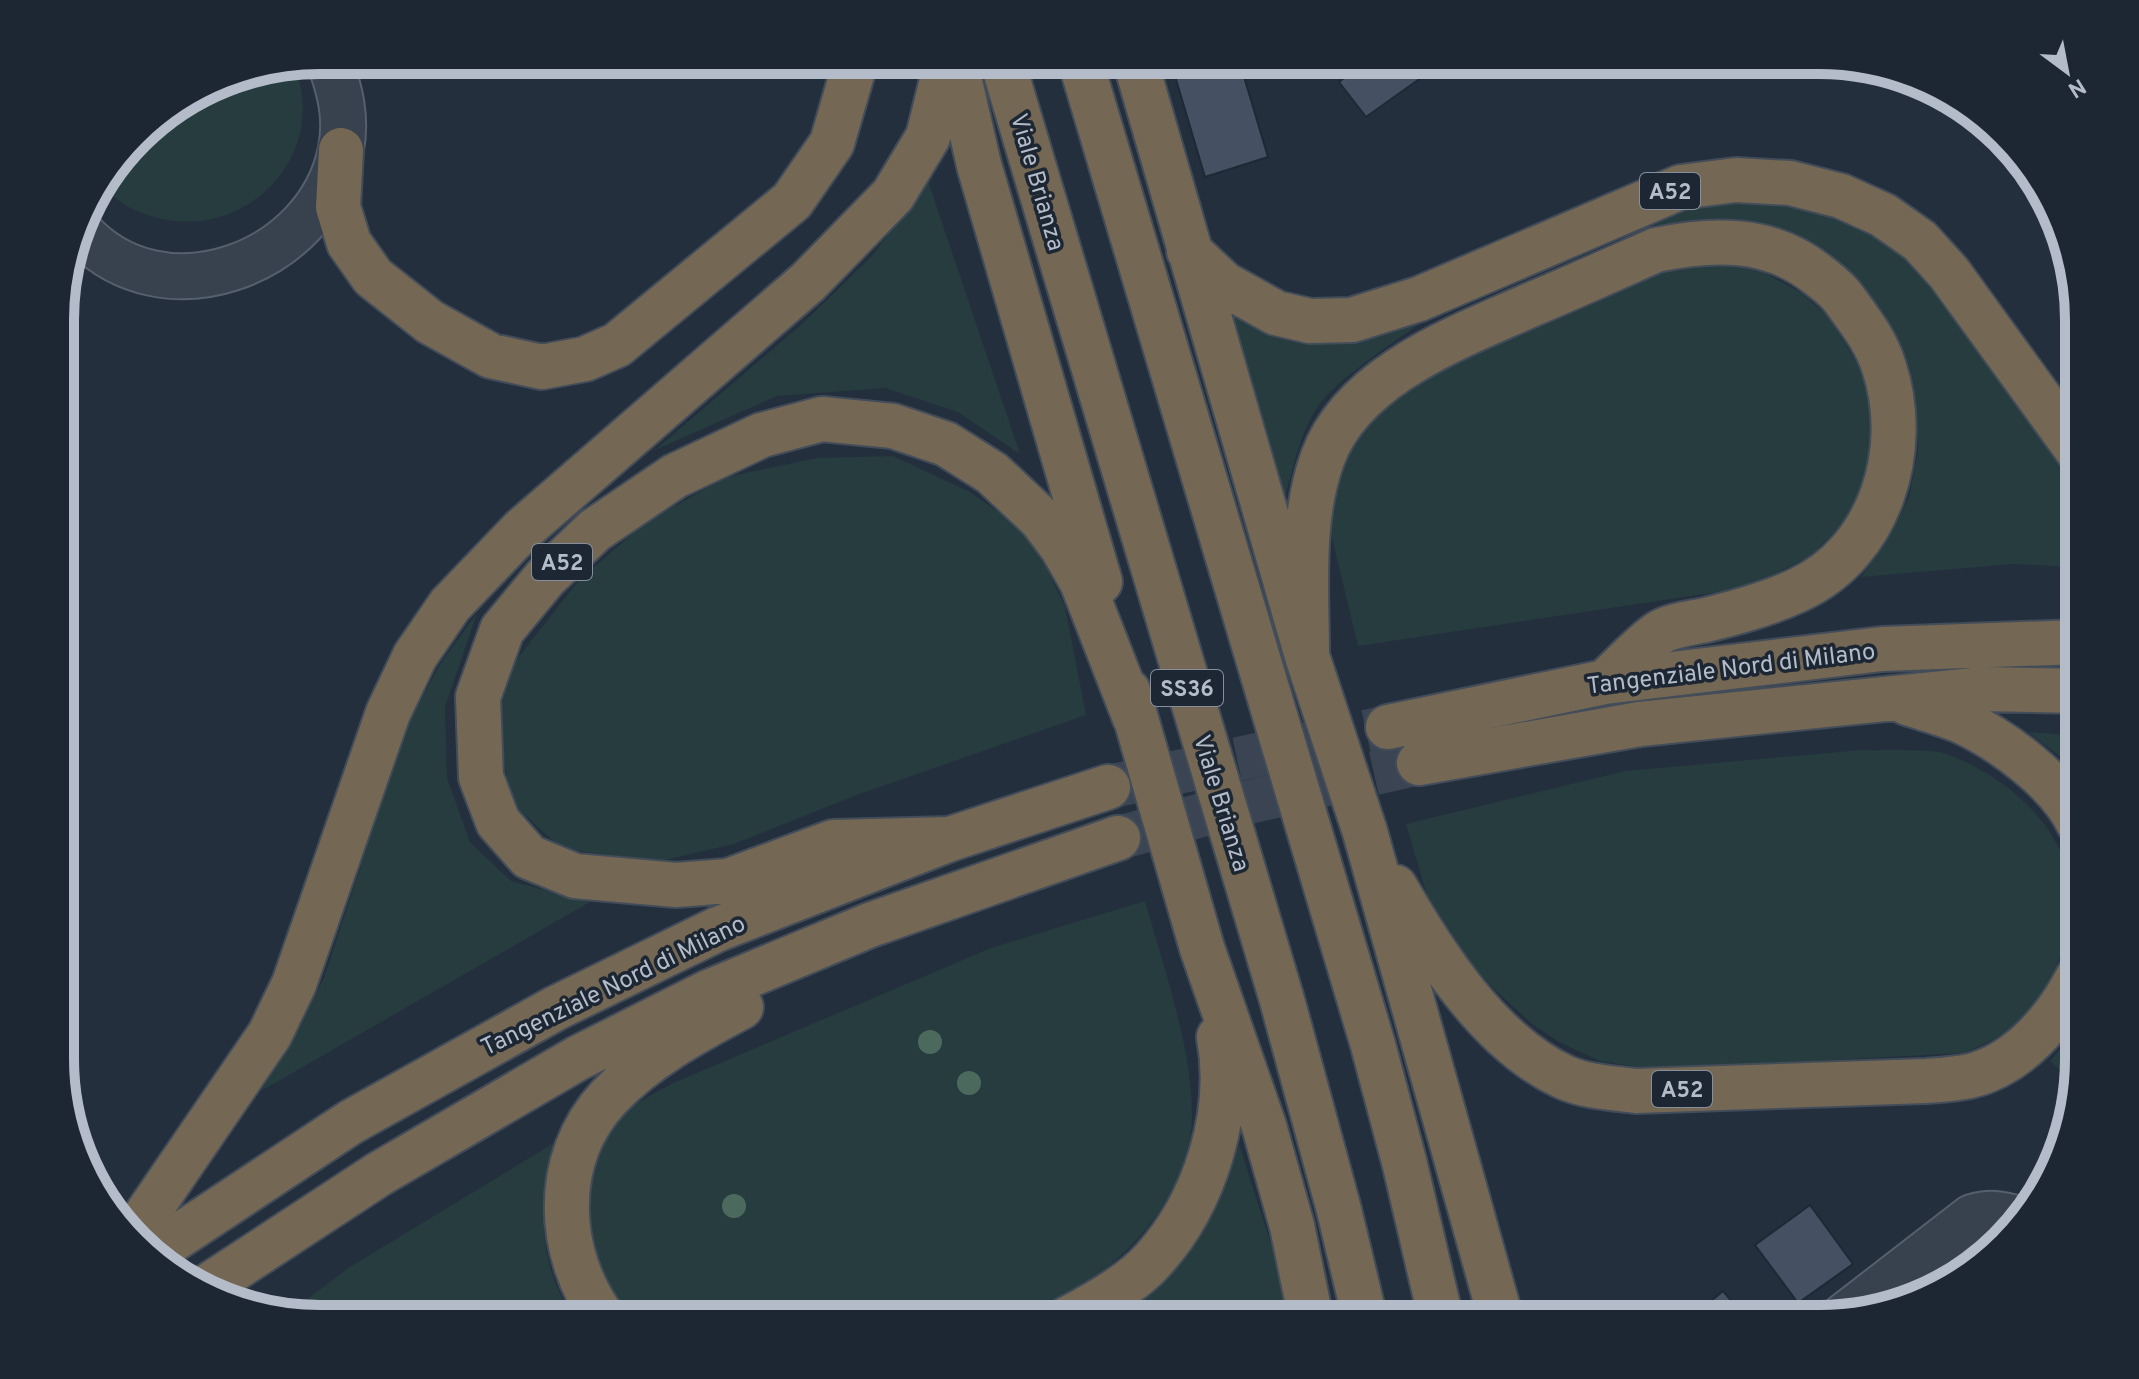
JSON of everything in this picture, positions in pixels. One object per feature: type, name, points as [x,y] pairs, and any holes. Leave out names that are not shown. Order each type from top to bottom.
[{"type":"highway","name":"SS36","points":[[1084,74],[1373,1045],[1438,1304]]},
{"type":"highway","points":[[1139,74],[1307,656],[1365,832],[1497,1304]]},
{"type":"highway","points":[[341,150],[338,207],[349,243],[373,277],[430,322],[491,356],[542,367],[585,359],[617,345],[792,201],[832,143],[852,75]]},
{"type":"highway","name":"A52","points":[[139,1225],[270,1034],[294,984],[388,713],[415,656],[450,605],[522,530],[808,282],[893,195],[928,137],[943,75]]},
{"type":"highway","points":[[958,75],[979,165],[1094,558],[1135,718],[1202,948],[1264,1126],[1292,1226],[1308,1304]]},
{"type":"highway","name":"Viale Brianza","points":[[1006,75],[1282,1000],[1361,1304]]},
{"type":"highway","name":"A52","points":[[1189,251],[1224,284],[1276,313],[1310,321],[1352,320],[1419,299],[1681,187],[1736,180],[1790,183],[1841,196],[1883,215],[1920,241],[1949,273],[2064,432]]},
{"type":"highway","points":[[1307,656],[1308,547],[1314,489],[1334,436],[1346,417],[1366,397],[1423,354],[1656,250],[1720,241],[1748,243],[1774,250],[1807,265],[1839,292],[1871,335],[1884,366],[1893,403],[1895,438],[1889,480],[1869,525],[1838,563],[1801,589],[1749,609],[1661,631],[1605,682]]},
{"type":"highway","name":"A52","points":[[950,839],[833,842],[728,881],[676,885],[575,876],[529,857],[498,822],[481,777],[478,697],[502,630],[545,578],[595,530],[675,476],[762,435],[822,419],[893,426],[946,444],[992,473],[1041,519],[1082,582],[1135,718]]},
{"type":"highway","name":"Tangenziale Nord di Milano","points":[[1388,727],[1605,682],[1882,649],[2064,642]]},
{"type":"highway","name":"Tangenziale Nord di Milano","points":[[1419,763],[1640,724],[1983,689],[2064,691]]},
{"type":"highway","points":[[1890,697],[1961,721],[2006,747],[2064,799]]},
{"type":"highway","name":"Tangenziale Nord di Milano","points":[[162,1247],[351,1122],[556,1008],[718,929],[950,839],[1108,787]]},
{"type":"highway","name":"A52","points":[[1365,832],[1420,929],[1449,972],[1484,1014],[1524,1053],[1564,1077],[1594,1086],[1651,1090],[1926,1081],[1971,1076],[2009,1059],[2046,1027],[2064,1002]]},
{"type":"highway","name":"Tangenziale Nord di Milano","points":[[216,1281],[379,1174],[578,1058],[709,992],[870,925],[1118,838]]},
{"type":"highway","points":[[594,1305],[572,1259],[566,1214],[568,1177],[580,1141],[607,1099],[651,1060],[794,977],[870,925]]},
{"type":"highway","points":[[1092,1304],[1152,1262],[1181,1223],[1205,1172],[1218,1124],[1222,1050],[1202,948]]},
{"type":"street","points":[[87,241],[131,266],[184,276],[212,274],[238,267],[280,246],[301,228],[318,206],[332,179],[341,150],[344,122],[338,75]]},
{"type":"street","points":[[1864,1301],[1972,1217],[1987,1213],[2008,1216]]},
{"type":"green space","points":[[297,76],[302,99],[301,131],[290,160],[272,185],[248,204],[219,217],[188,222],[154,217],[119,201],[110,193],[125,170],[158,135],[183,115],[211,99],[256,82]]},
{"type":"green space","points":[[928,181],[1020,454],[958,412],[885,388],[777,396],[655,450],[802,324],[872,256]]},
{"type":"green space","points":[[1738,199],[1793,205],[1843,219],[1883,241],[1922,272],[2064,470],[2064,566],[2013,564],[1861,577],[1887,541],[1909,497],[1918,451],[1909,378],[1894,338],[1697,222],[1645,226],[1692,207]]},
{"type":"green space","points":[[1724,262],[1763,272],[1800,292],[1828,316],[1867,378],[1873,412],[1874,449],[1865,486],[1844,523],[1809,557],[1745,588],[1358,646],[1327,517],[1340,468],[1355,437],[1380,407],[1442,365],[1623,285],[1680,266]]},
{"type":"green space","points":[[1222,307],[1431,315],[1353,372],[1325,397],[1310,420],[1300,444],[1282,507]]},
{"type":"green space","points":[[893,456],[970,492],[1031,535],[1065,607],[1086,715],[857,795],[734,844],[660,861],[562,849],[512,803],[496,720],[514,663],[579,580],[645,523],[726,477],[817,458]]},
{"type":"green space","points":[[477,613],[445,707],[447,778],[470,842],[511,881],[590,902],[261,1091],[296,1034],[324,978],[406,728],[440,664]]},
{"type":"green space","points":[[2028,732],[2064,735],[2064,760]]},
{"type":"green space","points":[[1862,750],[1939,752],[1971,765],[1995,778],[2035,813],[2063,858],[2064,947],[2049,981],[2020,1020],[1995,1039],[1963,1053],[1685,1068],[1638,1067],[1600,1061],[1561,1043],[1532,1024],[1493,988],[1467,958],[1427,895],[1406,824],[1625,771]]},
{"type":"green space","points":[[1145,901],[1182,1035],[1192,1116],[1186,1157],[1179,1176],[1158,1213],[1132,1245],[1092,1279],[1048,1305],[618,1305],[595,1270],[589,1251],[586,1215],[595,1159],[602,1142],[624,1113],[671,1084],[991,948]]},
{"type":"green space","points":[[2064,1045],[2064,1074],[2050,1061]]},
{"type":"green space","points":[[554,1143],[546,1190],[545,1234],[553,1276],[567,1305],[301,1304],[350,1267]]},
{"type":"green space","points":[[1239,1144],[1290,1304],[1121,1304],[1159,1275],[1201,1233]]},
{"type":"building","points":[[1243,74],[1268,157],[1205,177],[1175,76]]},
{"type":"building","points":[[1348,74],[1426,74],[1366,117],[1339,82]]},
{"type":"building","points":[[1810,1205],[1853,1264],[1798,1303],[1755,1245]]},
{"type":"building","points":[[1723,1291],[1734,1304],[1708,1304]]},
{"type":"tunnel","points":[[1108,787],[1388,727]]},
{"type":"tunnel","points":[[1118,838],[1249,802],[1419,763]]}]
